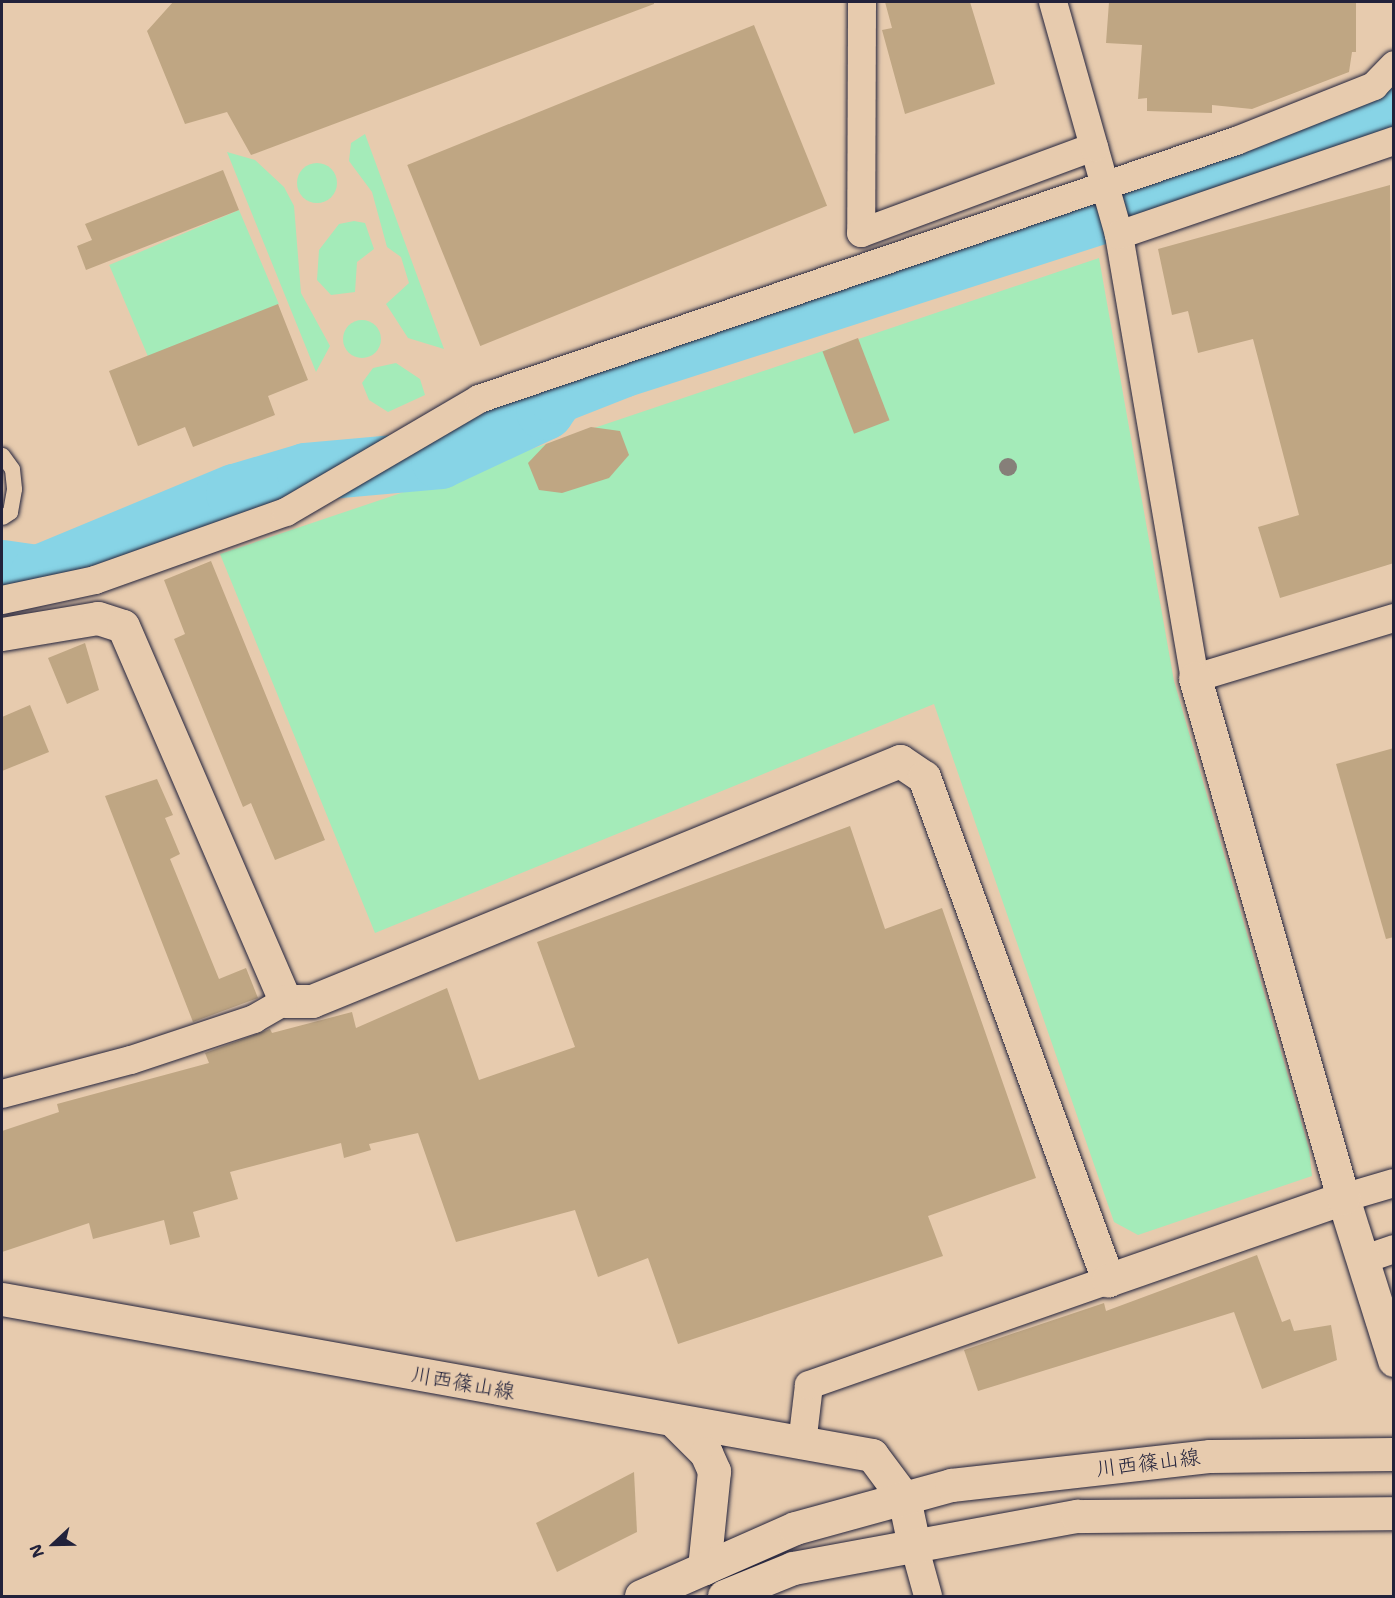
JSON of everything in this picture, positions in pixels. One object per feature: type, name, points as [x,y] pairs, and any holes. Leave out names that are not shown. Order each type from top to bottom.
[{"type":"street","points":[[862,2],[861,233],[1094,147]]},
{"type":"street","points":[[1053,2],[1112,212],[1195,678],[1343,1198],[1394,1360]]},
{"type":"street","points":[[1112,212],[1374,86],[1394,64]]},
{"type":"street","points":[[2,600],[95,580],[286,512],[479,399],[1112,212],[1394,141]]},
{"type":"street","points":[[2,634],[98,618],[123,626],[285,1001]]},
{"type":"street","points":[[1195,678],[1394,618]]},
{"type":"street","points":[[2,1094],[131,1060],[254,1019],[285,1001],[312,1001],[900,761],[924,777],[1108,1280]]},
{"type":"street","points":[[802,1444],[809,1385],[1343,1198],[1394,1183]]},
{"type":"street","points":[[1362,1260],[1394,1249]]},
{"type":"street","name":"川西篠山線","points":[[2,1299],[675,1422],[872,1455],[904,1498],[914,1545]]},
{"type":"street","points":[[675,1422],[706,1454],[714,1471],[704,1568]]},
{"type":"street","name":"川西篠山線","points":[[641,1596],[795,1528],[951,1485],[1210,1456],[1394,1454]]},
{"type":"street","points":[[724,1596],[777,1571],[1077,1516],[1394,1513]]},
{"type":"street","points":[[914,1545],[928,1596]]},
{"type":"lane","points":[[2,455],[12,469],[14,489],[10,512],[2,517]]},
{"type":"green space","points":[[365,134],[444,349],[408,338],[386,304],[409,283],[401,257],[387,247],[372,192],[349,161],[351,143]]},
{"type":"green space","points":[[227,152],[255,160],[284,187],[294,206],[301,293],[330,346],[316,372]]},
{"type":"green space","points":[[317,163],[331,169],[337,183],[331,197],[317,203],[303,197],[297,183],[303,169]]},
{"type":"green space","points":[[239,210],[279,304],[149,359],[109,265]]},
{"type":"green space","points":[[354,221],[365,223],[374,249],[357,262],[355,292],[331,295],[317,280],[319,250],[339,224]]},
{"type":"green space","points":[[1099,258],[1174,681],[1309,1149],[1312,1176],[1138,1235],[1114,1222],[934,704],[375,933],[220,554]]},
{"type":"green space","points":[[362,320],[369,321],[375,326],[380,332],[380,346],[375,352],[369,357],[362,358],[355,357],[349,352],[344,346],[343,339],[344,332],[349,326],[355,321]]},
{"type":"green space","points":[[396,363],[420,379],[425,395],[388,412],[369,400],[362,383],[373,368]]},
{"type":"building","points":[[173,2],[654,2],[654,4],[251,155],[227,112],[185,124],[147,31]]},
{"type":"building","points":[[885,2],[970,2],[995,84],[905,114],[882,30],[892,28]]},
{"type":"building","points":[[1109,2],[1356,2],[1356,52],[1352,52],[1349,72],[1252,109],[1212,105],[1212,113],[1147,111],[1147,98],[1138,99],[1142,45],[1106,43]]},
{"type":"building","points":[[754,25],[827,206],[480,346],[407,165]]},
{"type":"building","points":[[223,170],[239,210],[86,270],[77,246],[92,240],[85,224]]},
{"type":"building","points":[[1390,185],[1394,563],[1280,598],[1258,527],[1299,515],[1253,339],[1198,353],[1188,311],[1172,315],[1158,249]]},
{"type":"building","points":[[278,304],[308,380],[268,396],[275,415],[193,447],[185,427],[138,446],[109,371]]},
{"type":"building","points":[[858,338],[890,420],[854,434],[823,352]]},
{"type":"building","points":[[591,427],[620,431],[629,455],[609,478],[562,493],[539,490],[528,463],[546,444]]},
{"type":"building","points":[[211,561],[325,840],[275,860],[251,803],[243,807],[174,639],[185,634],[164,580]]},
{"type":"building","points":[[85,643],[99,690],[67,704],[48,658]]},
{"type":"building","points":[[30,705],[49,752],[2,771],[2,717]]},
{"type":"building","points":[[1394,748],[1394,937],[1386,939],[1336,764]]},
{"type":"building","points":[[157,779],[173,815],[165,818],[180,854],[170,859],[219,979],[246,968],[258,998],[193,1022],[105,796]]},
{"type":"building","points":[[850,826],[885,929],[942,908],[1036,1178],[928,1216],[943,1256],[678,1344],[648,1258],[598,1277],[575,1210],[456,1242],[418,1133],[369,1144],[371,1150],[344,1158],[341,1143],[230,1172],[238,1199],[193,1212],[200,1237],[170,1245],[164,1220],[93,1239],[89,1223],[2,1252],[2,1131],[59,1112],[57,1104],[209,1063],[205,1053],[270,1029],[272,1033],[352,1012],[356,1028],[447,988],[479,1080],[575,1047],[537,942]]},
{"type":"building","points":[[1257,1255],[1282,1322],[1290,1319],[1294,1331],[1331,1325],[1337,1360],[1262,1389],[1234,1312],[978,1391],[964,1350],[1104,1303],[1106,1311]]},
{"type":"building","points":[[634,1472],[637,1532],[557,1572],[536,1523]]},
{"type":"waterway","points":[[2,569],[39,574],[235,493],[306,472],[440,460],[545,411],[556,395],[622,369],[1260,164],[1394,109]]}]
